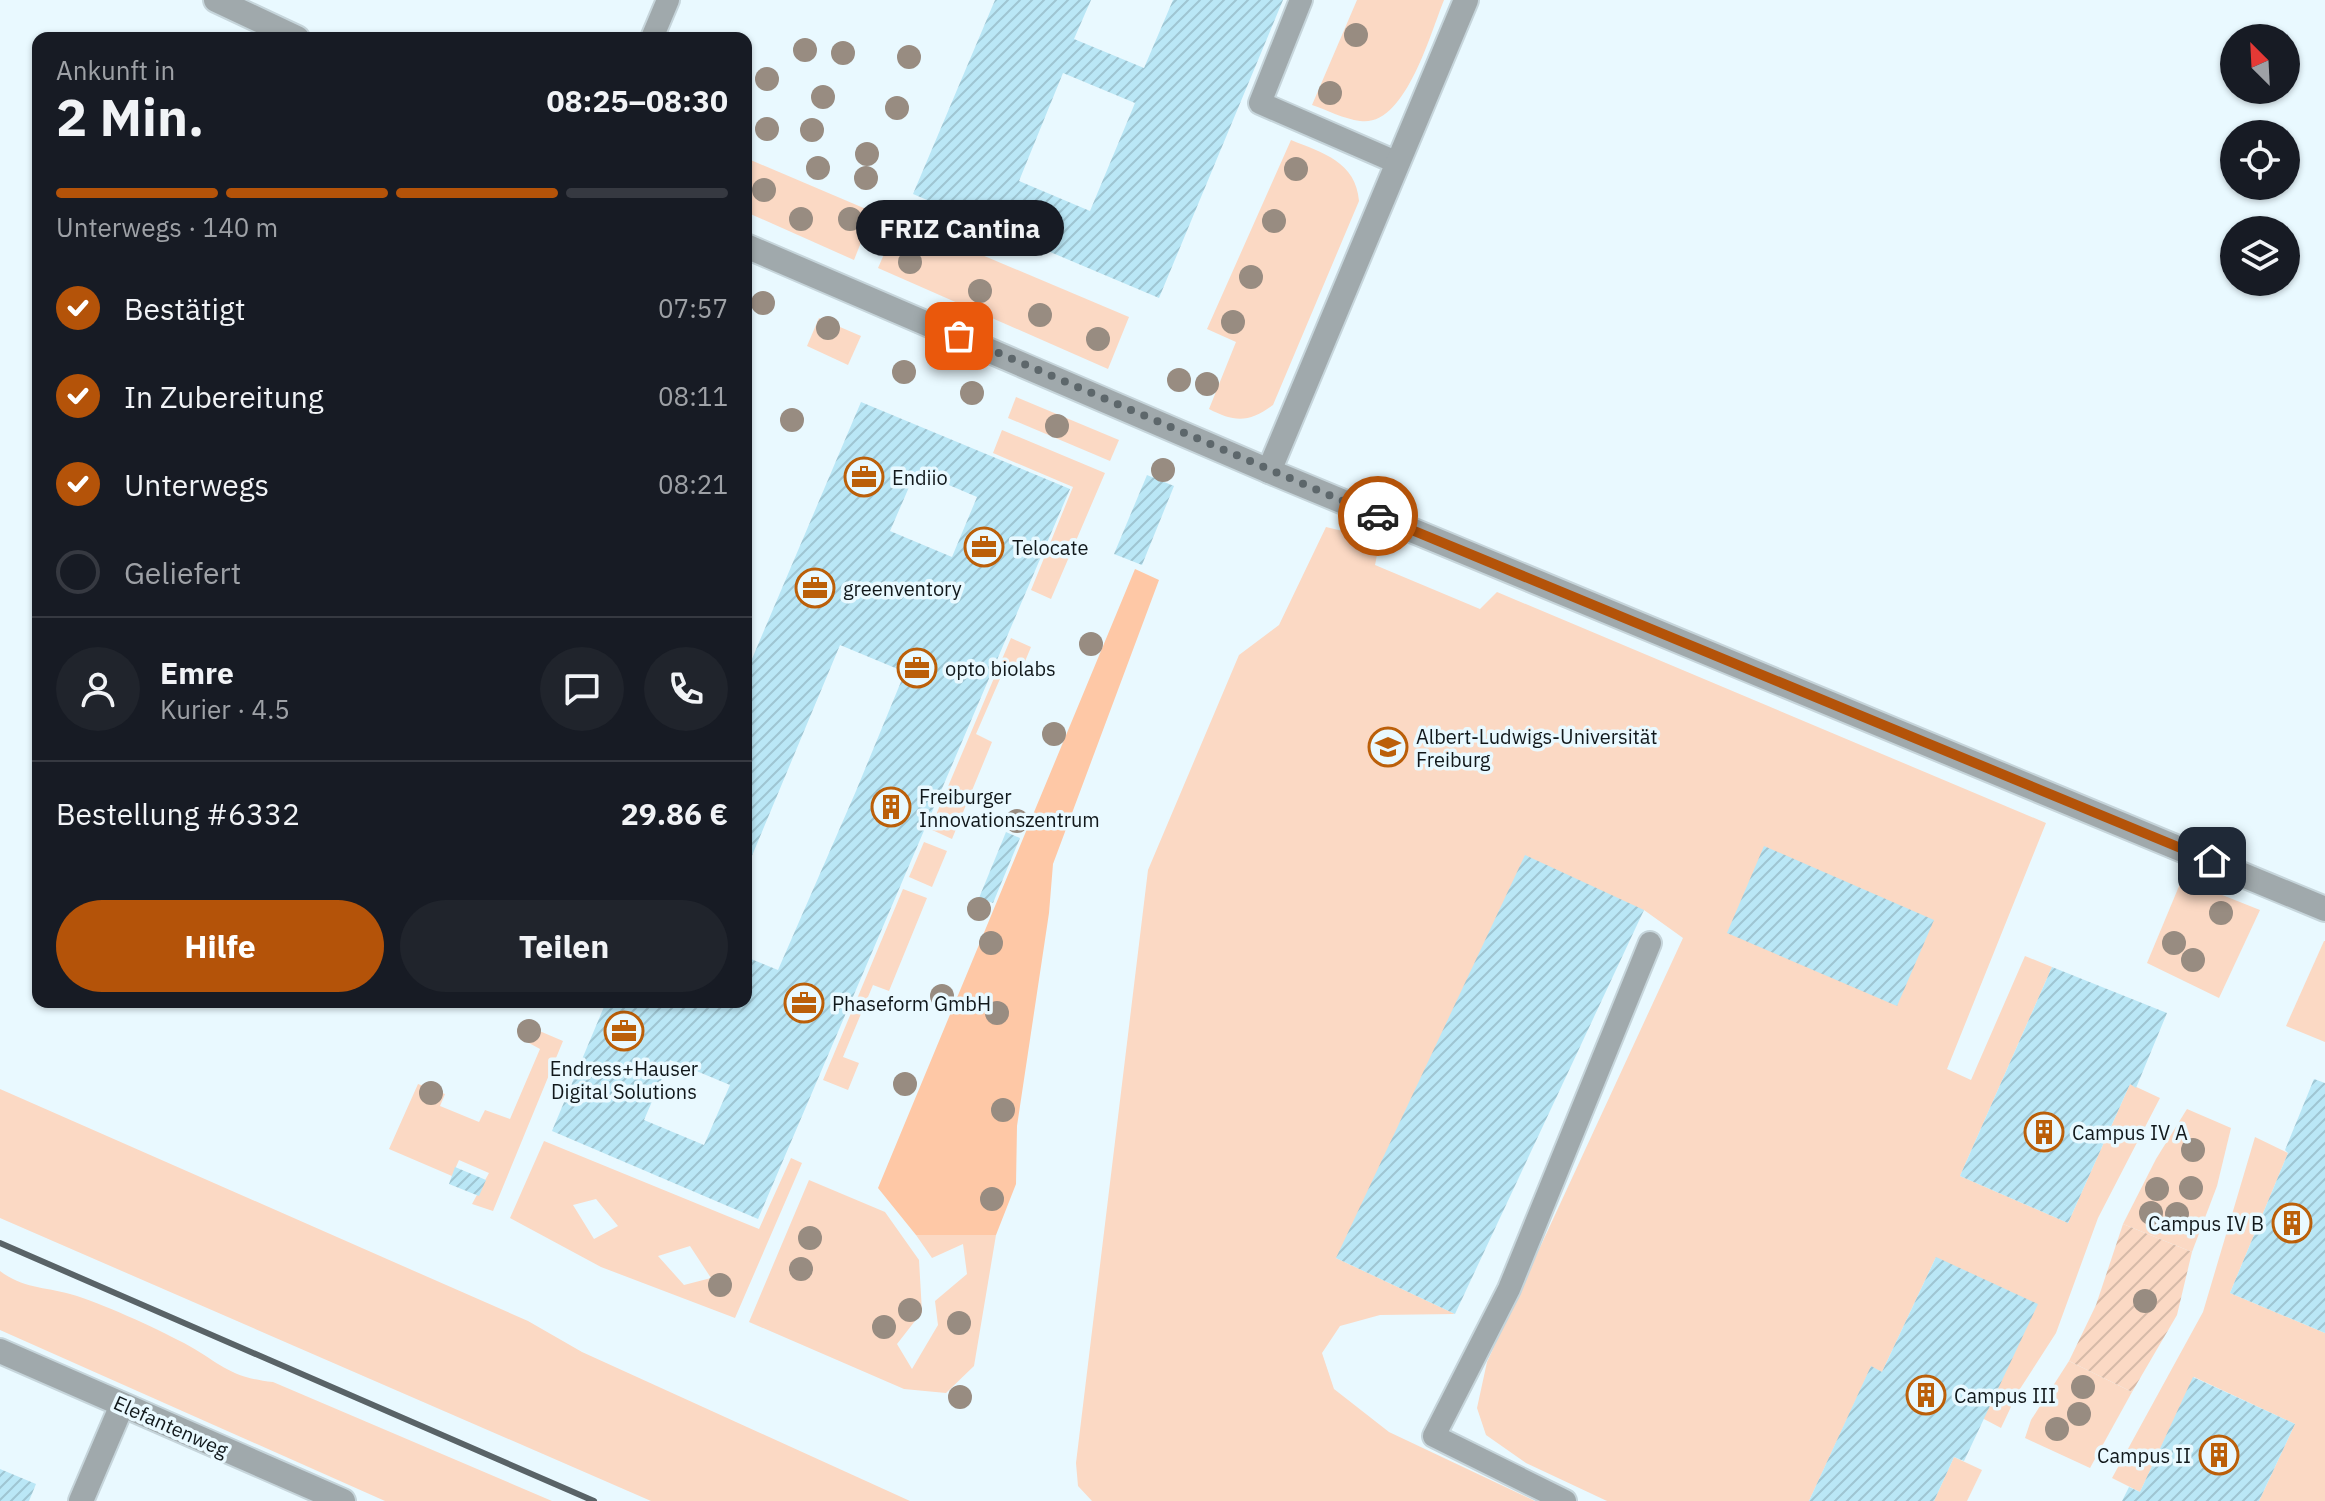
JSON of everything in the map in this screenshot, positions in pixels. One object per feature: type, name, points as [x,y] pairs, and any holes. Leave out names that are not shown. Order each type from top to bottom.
[{"type":"street","points":[[216,0],[284,32]]},
{"type":"street","points":[[1269,471],[1466,0]]},
{"type":"street","points":[[752,249],[1269,471],[2325,909]]},
{"type":"street","name":"Elefantenweg","points":[[0,1351],[343,1501]]},
{"type":"street","points":[[81,1501],[122,1405]]},
{"type":"lane","points":[[655,32],[668,0]]},
{"type":"lane","points":[[1301,0],[1260,103],[1398,163]]},
{"type":"lane","points":[[1565,1501],[1434,1436],[1509,1289],[1650,943]]},
{"type":"shaded area","points":[[1357,0],[1444,0],[1414,76],[1403,95],[1390,110],[1376,119],[1360,121],[1312,105]]},
{"type":"shaded area","points":[[1291,140],[1326,155],[1345,168],[1357,188],[1359,201],[1273,405],[1249,418],[1234,418],[1209,409],[1236,342],[1207,329]]},
{"type":"shaded area","points":[[752,161],[873,212],[854,260],[752,215]]},
{"type":"shaded area","points":[[899,220],[1129,317],[1108,369],[878,268]]},
{"type":"shaded area","points":[[819,318],[861,336],[848,365],[807,346]]},
{"type":"shaded area","points":[[1016,397],[1119,440],[1110,461],[1008,418]]},
{"type":"shaded area","points":[[1002,430],[1105,473],[1051,599],[1031,590],[1073,487],[993,453]]},
{"type":"shaded area","points":[[1326,527],[1380,540],[1375,565],[1480,609],[1497,592],[2046,823],[1947,1069],[1971,1080],[2025,956],[2052,967],[1960,1176],[2068,1223],[2130,1084],[2160,1098],[2098,1218],[2056,1333],[2018,1392],[2001,1428],[1984,1419],[1936,1257],[1882,1372],[1871,1367],[1809,1501],[1607,1501],[1526,1463],[1486,1435],[1477,1408],[1487,1362],[1683,938],[1644,910],[1336,1258],[1455,1314],[1380,1315],[1340,1326],[1322,1353],[1334,1389],[1389,1432],[1535,1501],[1092,1501],[1078,1486],[1076,1463],[1148,870],[1239,655],[1279,625]]},
{"type":"shaded area","points":[[1135,569],[1159,580],[1053,864],[1049,913],[1017,1126],[1016,1184],[996,1235],[916,1235],[878,1188]]},
{"type":"shaded area","points":[[1011,638],[1031,647],[1021,671],[1006,665],[976,734],[992,742],[952,839],[930,829]]},
{"type":"shaded area","points":[[924,842],[947,851],[932,887],[909,877]]},
{"type":"shaded area","points":[[2182,879],[2260,910],[2219,998],[2147,963]]},
{"type":"shaded area","points":[[903,889],[927,898],[889,991],[873,985],[843,1057],[859,1063],[848,1090],[823,1080]]},
{"type":"shaded area","points":[[2325,941],[2325,1042],[2286,1026]]},
{"type":"shaded area","points":[[523,1024],[563,1041],[493,1211],[472,1204],[489,1173],[459,1160],[452,1176],[389,1149],[418,1084],[445,1094],[440,1106],[479,1122],[485,1110],[510,1119],[540,1049],[518,1037]]},
{"type":"shaded area","points":[[0,1089],[528,1321],[582,1352],[910,1501],[651,1501],[0,1218]]},
{"type":"shaded area","points":[[2187,1109],[2231,1128],[2217,1186],[2192,1252],[2123,1224],[2156,1159]]},
{"type":"shaded area","points":[[2255,1137],[2288,1153],[2230,1293],[2325,1333],[2325,1501],[2259,1501],[2295,1424],[2194,1377],[2140,1492],[2112,1478],[2203,1312]]},
{"type":"shaded area","points":[[544,1141],[759,1229],[791,1158],[802,1163],[735,1318],[601,1267],[510,1218]],"holes":[[[596,1199],[618,1226],[594,1239],[573,1205]],[[690,1246],[711,1278],[684,1285],[658,1256]]]},
{"type":"shaded area","points":[[809,1180],[885,1212],[919,1260],[922,1312],[897,1344],[912,1369],[938,1325],[935,1301],[967,1274],[963,1244],[932,1258],[916,1235],[996,1235],[974,1366],[946,1393],[904,1389],[749,1322]]},
{"type":"shaded area","points":[[2123,1224],[2192,1252],[2177,1315],[2132,1392],[2069,1361],[2096,1305]]},
{"type":"shaded area","points":[[0,1271],[25,1284],[70,1294],[112,1309],[184,1343],[234,1373],[273,1382],[552,1501],[385,1501],[0,1330]]},
{"type":"shaded area","points":[[2069,1361],[2132,1392],[2090,1468],[2025,1438],[2031,1420]]},
{"type":"shaded area","points":[[1954,1457],[1982,1470],[1967,1501],[1934,1501]]},
{"type":"building","points":[[995,0],[1091,0],[1074,39],[1144,68],[1173,0],[1283,0],[1159,298],[913,194]],"holes":[[[1063,73],[1135,103],[1090,211],[1019,181]]]},
{"type":"building","name":"Freiburger Innovationszentrum","points":[[861,402],[1070,489],[758,1219],[552,1131],[603,1008],[752,1008],[752,959],[778,970],[905,672],[840,645],[752,856],[752,659]],"holes":[[[916,471],[977,497],[952,557],[890,531]],[[670,1060],[730,1085],[704,1145],[644,1120]]]},
{"type":"building","points":[[1147,475],[1174,486],[1142,565],[1114,554]]},
{"type":"building","points":[[1006,832],[1020,838],[993,903],[979,898]]},
{"type":"building","points":[[1764,846],[1934,920],[1897,1006],[1727,933]]},
{"type":"building","points":[[1525,855],[1644,910],[1455,1314],[1336,1258]]},
{"type":"building","name":"Campus IV A","points":[[2052,967],[2167,1013],[2136,1088],[2130,1084],[2068,1223],[1960,1176]]},
{"type":"building","name":"Campus IV B","points":[[2314,1079],[2325,1083],[2325,1333],[2230,1293],[2288,1153],[2285,1150]]},
{"type":"building","points":[[455,1167],[486,1180],[479,1196],[449,1184]]},
{"type":"building","name":"Campus III","points":[[1936,1257],[2038,1304],[1964,1461],[1954,1457],[1934,1501],[1809,1501],[1871,1366],[1882,1372]]},
{"type":"building","name":"Campus II","points":[[2193,1377],[2295,1424],[2259,1501],[2122,1501],[2129,1487],[2140,1492]]},
{"type":"building","points":[[0,1469],[36,1484],[29,1501],[0,1501]]},
{"type":"railway","points":[[0,1243],[594,1501]]},
{"type":"way so far","points":[[959,336],[1378,516]]},
{"type":"place","name":"FRIZ Cantina","points":[[959,336]]},
{"type":"place","name":"Endiio","points":[[864,477]]},
{"type":"place","name":"Telocate","points":[[984,547]]},
{"type":"place","name":"greenventory","points":[[815,588]]},
{"type":"place","name":"opto biolabs","points":[[917,668]]},
{"type":"place","name":"Albert-Ludwigs-Universität Freiburg","points":[[1388,747]]},
{"type":"place","name":"Freiburger Innovationszentrum","points":[[891,807]]},
{"type":"place","name":"Phaseform GmbH","points":[[804,1003]]},
{"type":"place","name":"Endress+Hauser Digital Solutions","points":[[624,1031]]},
{"type":"place","name":"Campus IV A","points":[[2044,1132]]},
{"type":"place","name":"Campus IV B","points":[[2292,1223]]},
{"type":"place","name":"Campus III","points":[[1926,1395]]},
{"type":"place","name":"Campus II","points":[[2219,1455]]},
{"type":"route","points":[[1378,516],[2212,861]]}]
